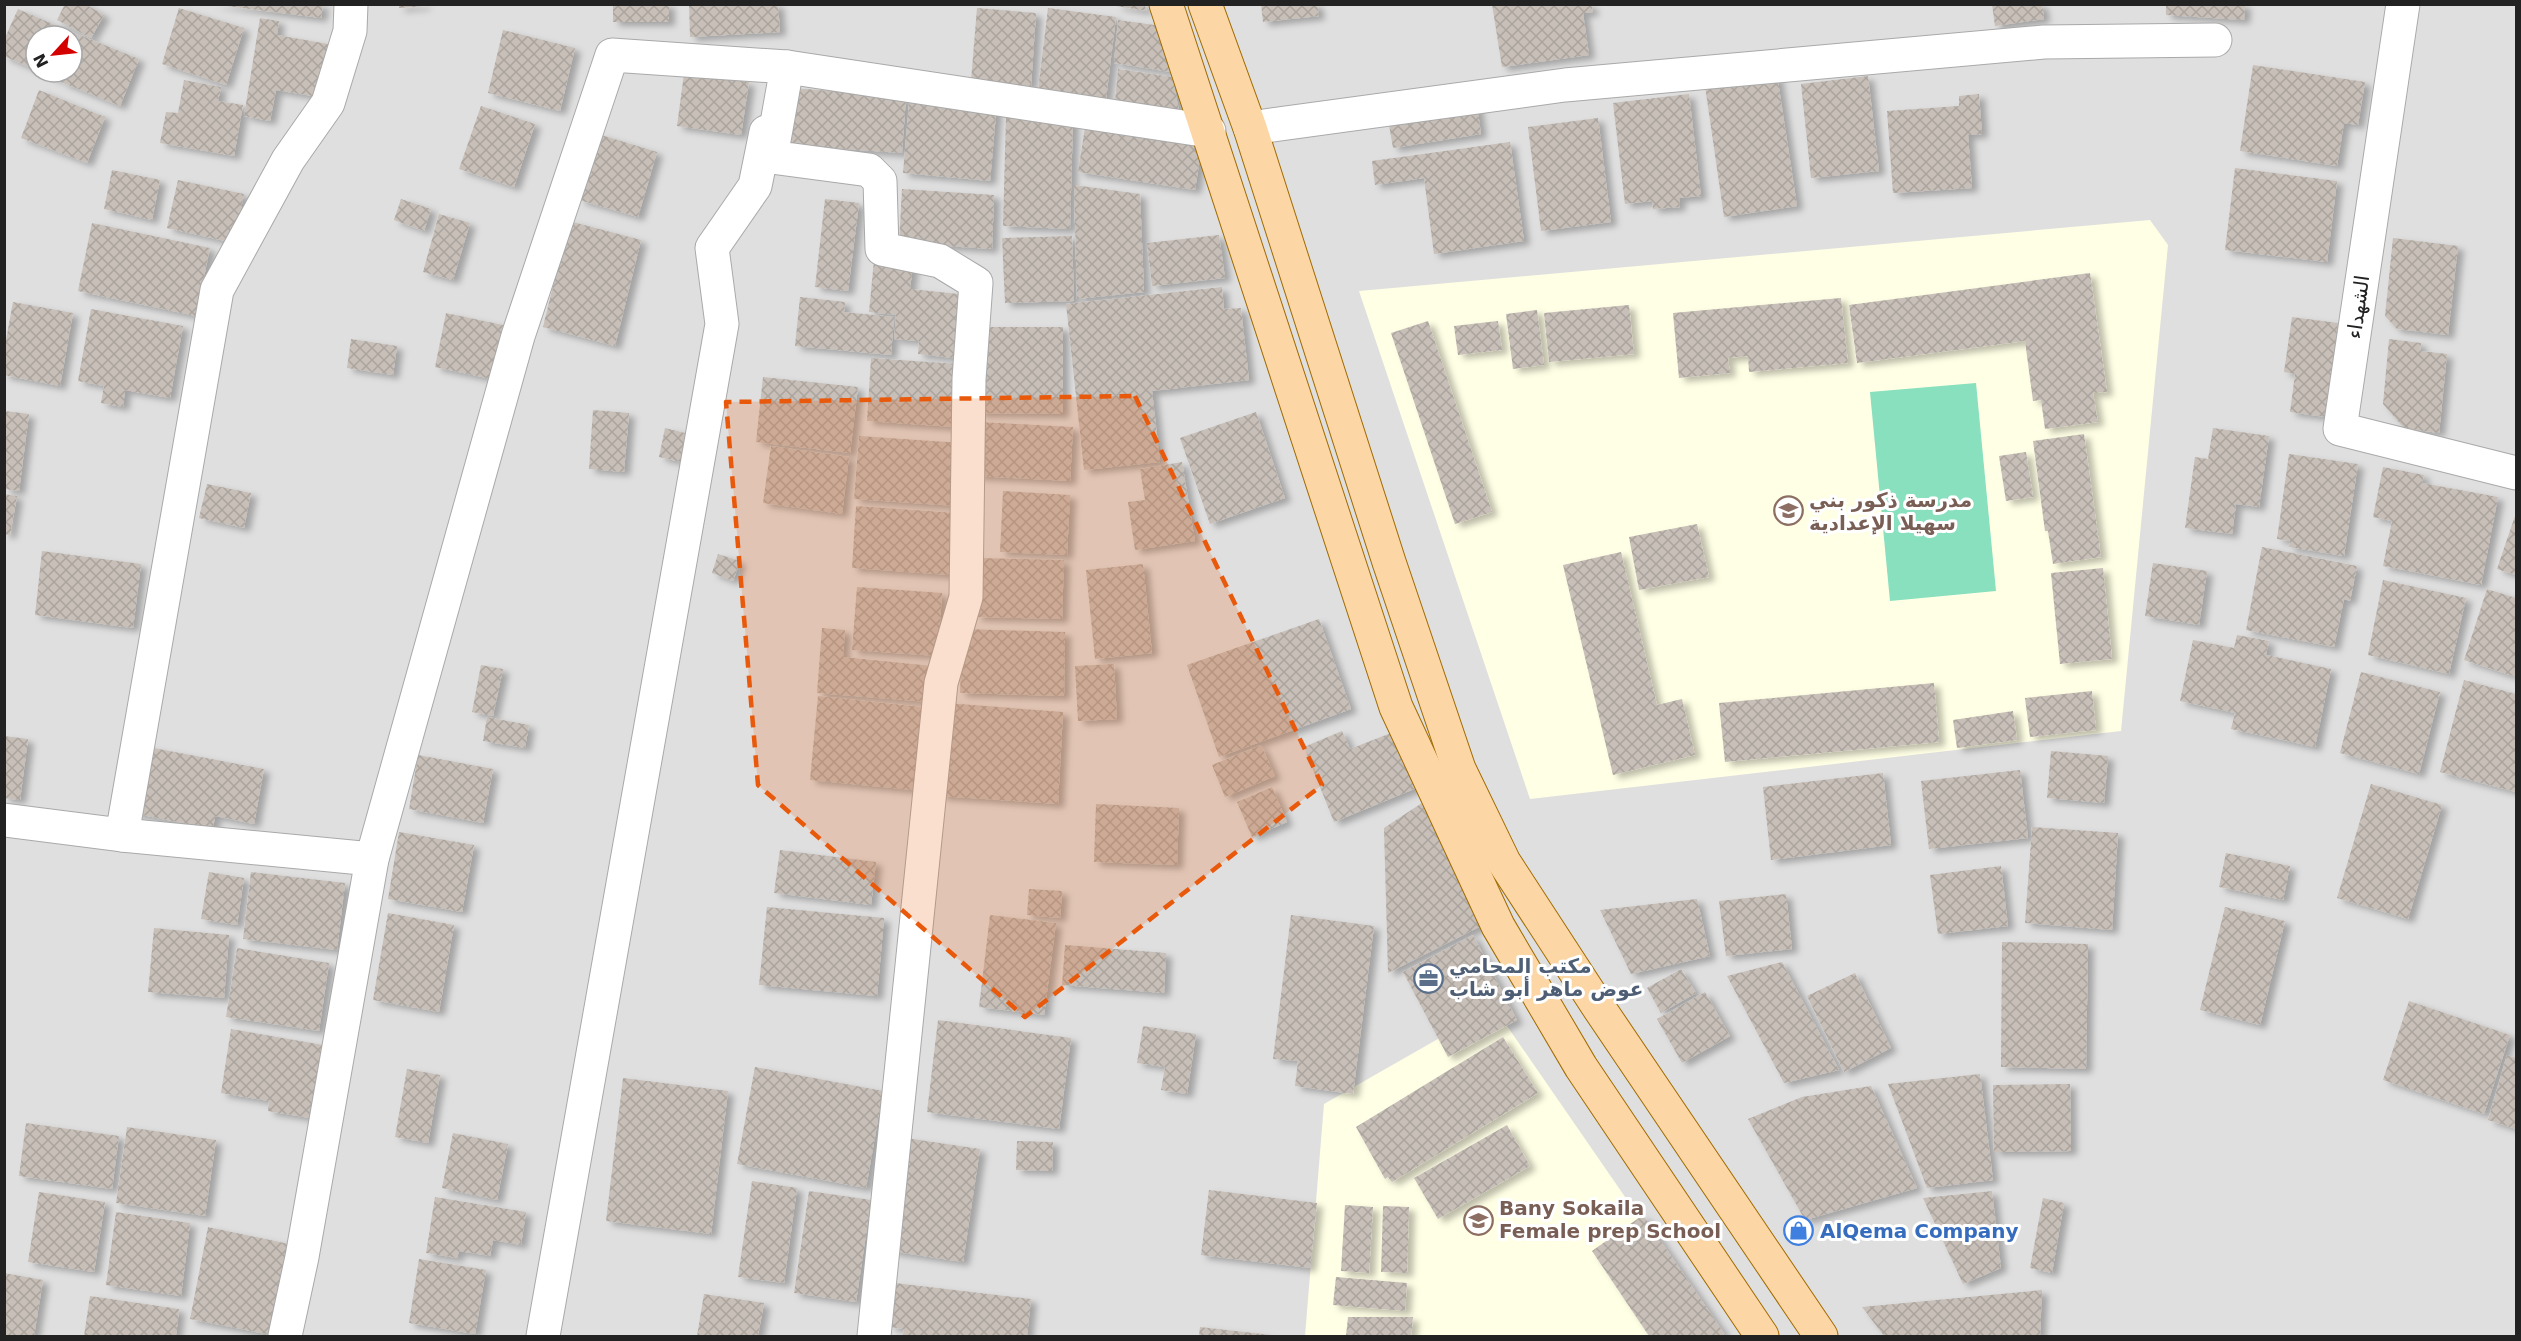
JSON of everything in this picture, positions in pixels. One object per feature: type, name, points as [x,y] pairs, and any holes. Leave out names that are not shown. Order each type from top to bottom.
[{"type":"main road","points":[[1166,4],[1396,707],[1504,936],[1581,1067],[1762,1336]]},
{"type":"main road","points":[[1205,4],[1250,128],[1389,562],[1460,769],[1504,862],[1599,1008],[1821,1336]]},
{"type":"street","points":[[122,835],[217,290],[288,160],[328,103],[350,31],[351,4]]},
{"type":"street","name":"الشهداء","points":[[2403,4],[2340,429],[2517,473]]},
{"type":"street","points":[[1250,128],[1565,85],[2044,42],[2215,40]]},
{"type":"street","points":[[285,1336],[302,1257],[372,859],[518,336],[612,55],[783,68],[1209,130]]},
{"type":"street","points":[[543,1336],[722,324],[712,248],[755,186],[783,68]]},
{"type":"street","points":[[783,68],[771,156],[868,170],[880,181],[882,249],[940,261],[976,284],[969,379],[966,597],[941,683],[874,1336]]},
{"type":"street","points":[[4,820],[122,835],[372,859]]},
{"type":"highlighted area","points":[[1135,396],[1322,785],[1025,1017],[758,785],[726,402]]},
{"type":"shaded area","points":[[5,5],[2516,5],[2516,1336],[5,1336]]},
{"type":"shaded area","name":"مدرسة ذكور بني سهيلا الإعدادية","points":[[2150,220],[2168,245],[2121,731],[1530,799],[1359,291]]},
{"type":"shaded area","name":"Bany Sokaila Female prep School","points":[[1494,1007],[1721,1336],[1305,1336],[1324,1104]]},
{"type":"green space","points":[[1976,383],[1996,591],[1890,601],[1870,392]]},
{"type":"building","points":[[65,4],[85,4],[104,15],[91,38],[84,34],[84,24],[65,24],[57,20]]},
{"type":"building","points":[[210,4],[323,4],[321,18]]},
{"type":"building","points":[[399,4],[425,4],[425,6],[399,8]]},
{"type":"building","points":[[613,4],[669,4],[669,22],[613,22]]},
{"type":"building","points":[[689,4],[778,4],[780,32],[690,37]]},
{"type":"building","points":[[1116,4],[1144,4],[1147,11],[1116,6]]},
{"type":"building","points":[[1261,4],[1317,4],[1319,16],[1263,22]]},
{"type":"building","points":[[1492,4],[1591,4],[1593,12],[1583,13],[1589,55],[1502,67]]},
{"type":"building","points":[[1992,4],[2042,4],[2044,19],[1995,26]]},
{"type":"building","points":[[2166,4],[2245,4],[2244,20],[2166,15]]},
{"type":"building","points":[[179,8],[244,28],[226,85],[162,64]]},
{"type":"building","points":[[977,8],[1036,13],[1031,86],[971,81]]},
{"type":"building","points":[[1048,8],[1116,17],[1106,99],[1038,90]]},
{"type":"building","points":[[18,9],[53,24],[24,24],[24,65],[4,56],[4,40]]},
{"type":"building","points":[[260,18],[279,21],[277,35],[328,44],[319,97],[276,90],[270,121],[244,116]]},
{"type":"building","points":[[1118,20],[1162,26],[1171,72],[1114,63]]},
{"type":"building","points":[[503,30],[575,48],[560,111],[488,93]]},
{"type":"building","points":[[84,37],[139,59],[120,106],[66,84],[84,84]]},
{"type":"building","points":[[2253,65],[2365,82],[2358,125],[2344,123],[2337,166],[2240,151]]},
{"type":"building","points":[[1118,69],[1172,77],[1180,115],[1115,102]]},
{"type":"building","points":[[684,74],[749,82],[741,135],[677,126]]},
{"type":"building","points":[[1777,75],[1797,206],[1724,217],[1705,86]]},
{"type":"building","points":[[1868,76],[1879,171],[1811,178],[1801,84]]},
{"type":"building","points":[[184,80],[221,87],[218,101],[243,105],[234,156],[160,143],[166,112],[178,113]]},
{"type":"building","points":[[793,88],[906,97],[902,153],[788,145]]},
{"type":"building","points":[[39,90],[105,117],[87,163],[21,138]]},
{"type":"building","points":[[910,94],[997,102],[990,181],[903,173]]},
{"type":"building","points":[[1689,94],[1701,196],[1679,198],[1680,207],[1653,209],[1652,201],[1625,204],[1613,103]]},
{"type":"building","points":[[1979,94],[1982,134],[1968,135],[1972,188],[1893,193],[1887,111],[1959,106],[1959,96]]},
{"type":"building","points":[[1476,98],[1481,134],[1393,148],[1387,113]]},
{"type":"building","points":[[481,106],[535,124],[514,187],[459,169]]},
{"type":"building","points":[[1006,115],[1073,117],[1070,229],[1003,226]]},
{"type":"building","points":[[1598,118],[1611,222],[1541,231],[1528,127]]},
{"type":"building","points":[[1085,127],[1202,145],[1195,190],[1078,172]]},
{"type":"building","points":[[598,134],[657,152],[638,217],[579,200]]},
{"type":"building","points":[[1510,142],[1524,241],[1434,254],[1424,178],[1375,185],[1372,161]]},
{"type":"building","points":[[2235,168],[2337,181],[2327,262],[2225,250]]},
{"type":"building","points":[[112,170],[160,180],[152,220],[104,209]]},
{"type":"building","points":[[178,180],[244,194],[234,243],[167,228]]},
{"type":"building","points":[[1074,185],[1140,194],[1144,292],[1077,299]]},
{"type":"building","points":[[902,189],[994,195],[992,249],[899,243]]},
{"type":"building","points":[[401,199],[431,209],[424,231],[394,220]]},
{"type":"building","points":[[825,199],[859,203],[848,291],[815,287]]},
{"type":"building","points":[[439,214],[470,223],[453,280],[423,272]]},
{"type":"building","points":[[569,221],[641,240],[615,346],[543,327]]},
{"type":"building","points":[[92,223],[210,248],[196,316],[78,291]]},
{"type":"building","points":[[1219,235],[1225,278],[1152,286],[1147,243]]},
{"type":"building","points":[[1072,236],[1074,301],[1005,303],[1002,238]]},
{"type":"building","points":[[2393,238],[2458,246],[2448,335],[2397,329],[2385,316]]},
{"type":"building","points":[[874,260],[913,264],[910,289],[968,295],[962,359],[918,354],[919,341],[894,339],[896,315],[869,312]]},
{"type":"building","points":[[2090,273],[2107,392],[2093,393],[2098,422],[2045,429],[2041,400],[2033,401],[2025,341],[1857,363],[1849,305]]},
{"type":"building","points":[[1222,287],[1224,309],[1241,308],[1249,380],[1152,391],[1160,462],[1084,470],[1066,304]]},
{"type":"building","points":[[800,297],[845,302],[844,312],[894,317],[891,355],[795,346]]},
{"type":"building","points":[[1841,298],[1848,363],[1749,372],[1748,356],[1728,358],[1730,373],[1679,378],[1673,313]]},
{"type":"building","points":[[13,302],[73,313],[60,386],[4,375],[4,351]]},
{"type":"building","points":[[1629,305],[1634,354],[1549,362],[1544,313]]},
{"type":"building","points":[[91,309],[183,326],[170,398],[125,390],[123,407],[101,403],[104,386],[78,381]]},
{"type":"building","points":[[1537,310],[1544,365],[1513,369],[1506,314]]},
{"type":"building","points":[[446,313],[503,325],[492,379],[435,367]]},
{"type":"building","points":[[2292,317],[2338,323],[2325,417],[2290,412],[2295,374],[2284,372]]},
{"type":"building","points":[[1428,321],[1492,512],[1455,524],[1391,333]]},
{"type":"building","points":[[1498,321],[1502,350],[1458,355],[1454,326]]},
{"type":"building","points":[[977,327],[1063,327],[1063,414],[977,413]]},
{"type":"building","points":[[351,339],[397,346],[393,375],[347,368]]},
{"type":"building","points":[[2389,339],[2421,343],[2420,351],[2447,354],[2439,433],[2404,428],[2383,404]]},
{"type":"building","points":[[871,358],[958,364],[954,427],[867,421]]},
{"type":"building","points":[[763,377],[858,387],[850,453],[756,442]]},
{"type":"building","points":[[593,410],[629,413],[624,472],[589,469]]},
{"type":"building","points":[[5,411],[29,414],[19,491],[5,489]]},
{"type":"building","points":[[1256,412],[1285,498],[1210,524],[1180,438]]},
{"type":"building","points":[[979,422],[1073,427],[1070,481],[976,476]]},
{"type":"building","points":[[665,428],[697,436],[690,464],[659,457]]},
{"type":"building","points":[[2213,428],[2269,436],[2259,507],[2236,504],[2232,534],[2185,528],[2195,457],[2208,459]]},
{"type":"building","points":[[2084,434],[2101,557],[2053,564],[2048,531],[2045,531],[2033,441]]},
{"type":"building","points":[[859,436],[961,443],[957,506],[854,499]]},
{"type":"building","points":[[771,446],[849,457],[842,514],[763,503]]},
{"type":"building","points":[[2026,452],[2033,497],[2006,501],[1999,456]]},
{"type":"building","points":[[2289,454],[2358,464],[2344,556],[2289,547],[2290,541],[2277,539]]},
{"type":"building","points":[[1182,462],[1195,541],[1135,550],[1128,502],[1145,500],[1140,469]]},
{"type":"building","points":[[2383,467],[2424,475],[2422,483],[2498,497],[2481,585],[2383,566],[2392,521],[2373,517]]},
{"type":"building","points":[[207,484],[251,493],[244,528],[199,518]]},
{"type":"building","points":[[1003,491],[1070,495],[1067,555],[1000,552]]},
{"type":"building","points":[[4,494],[17,496],[10,535],[4,534]]},
{"type":"building","points":[[856,506],[956,513],[951,575],[852,568]]},
{"type":"building","points":[[2516,513],[2516,575],[2497,569]]},
{"type":"building","points":[[1697,524],[1709,577],[1639,590],[1629,537]]},
{"type":"building","points":[[2262,547],[2357,566],[2350,601],[2344,599],[2334,647],[2246,630]]},
{"type":"building","points":[[42,551],[141,564],[133,628],[35,615]]},
{"type":"building","points":[[1621,552],[1657,705],[1682,699],[1695,755],[1613,775],[1563,565]]},
{"type":"building","points":[[718,554],[740,561],[733,581],[712,573]]},
{"type":"building","points":[[978,558],[1064,560],[1062,619],[976,617]]},
{"type":"building","points":[[2153,563],[2207,571],[2199,625],[2145,616]]},
{"type":"building","points":[[1143,564],[1152,653],[1095,659],[1086,570]]},
{"type":"building","points":[[2103,568],[2112,659],[2060,664],[2051,573]]},
{"type":"building","points":[[2383,580],[2466,598],[2449,674],[2368,655]]},
{"type":"building","points":[[857,587],[942,593],[938,656],[852,650]]},
{"type":"building","points":[[2487,589],[2516,598],[2516,677],[2464,660]]},
{"type":"building","points":[[1319,619],[1351,709],[1219,757],[1187,665]]},
{"type":"building","points":[[822,628],[845,630],[843,657],[932,666],[929,702],[817,693]]},
{"type":"building","points":[[962,629],[1065,632],[1064,696],[960,693]]},
{"type":"building","points":[[2237,635],[2269,641],[2266,655],[2331,669],[2315,747],[2231,729],[2235,713],[2180,701],[2193,640],[2234,648]]},
{"type":"building","points":[[1114,664],[1117,719],[1078,721],[1075,666]]},
{"type":"building","points":[[481,665],[503,669],[493,716],[472,712]]},
{"type":"building","points":[[2361,672],[2440,692],[2419,774],[2340,753]]},
{"type":"building","points":[[2464,680],[2516,694],[2516,792],[2440,772]]},
{"type":"building","points":[[1934,683],[1939,742],[1725,762],[1719,703]]},
{"type":"building","points":[[2092,691],[2096,730],[2030,737],[2025,698]]},
{"type":"building","points":[[818,696],[922,707],[914,790],[810,780]]},
{"type":"building","points":[[946,703],[1063,712],[1058,804],[940,796]]},
{"type":"building","points":[[2013,711],[2017,740],[1957,748],[1953,720]]},
{"type":"building","points":[[487,717],[529,725],[525,748],[483,741]]},
{"type":"building","points":[[1342,731],[1350,749],[1396,731],[1419,787],[1334,822],[1304,747]]},
{"type":"building","points":[[4,736],[28,739],[20,800],[4,798]]},
{"type":"building","points":[[1261,745],[1275,776],[1225,797],[1212,765]]},
{"type":"building","points":[[143,746],[264,769],[254,824],[215,816],[213,829],[132,813]]},
{"type":"building","points":[[2051,751],[2108,756],[2104,803],[2047,798]]},
{"type":"building","points":[[418,755],[493,769],[483,823],[409,809]]},
{"type":"building","points":[[2020,770],[2028,838],[1929,849],[1921,781]]},
{"type":"building","points":[[1883,773],[1891,845],[1771,860],[1763,787]]},
{"type":"building","points":[[2371,784],[2442,805],[2408,919],[2337,898]]},
{"type":"building","points":[[1272,787],[1287,822],[1252,837],[1237,802]]},
{"type":"building","points":[[1428,799],[1491,921],[1388,973],[1384,828]]},
{"type":"building","points":[[1096,804],[1179,808],[1177,865],[1094,862]]},
{"type":"building","points":[[2032,827],[2118,833],[2112,930],[2025,923]]},
{"type":"building","points":[[399,832],[474,845],[462,912],[388,899]]},
{"type":"building","points":[[780,850],[876,862],[871,905],[774,893]]},
{"type":"building","points":[[2226,853],[2290,866],[2283,900],[2219,887]]},
{"type":"building","points":[[2001,866],[2008,926],[1938,934],[1930,875]]},
{"type":"building","points":[[209,872],[244,878],[237,925],[201,919]]},
{"type":"building","points":[[251,872],[345,883],[337,950],[243,939]]},
{"type":"building","points":[[1029,889],[1062,891],[1060,918],[1027,915]]},
{"type":"building","points":[[1786,894],[1792,949],[1726,956],[1719,901]]},
{"type":"building","points":[[1697,899],[1710,956],[1631,974],[1600,910]]},
{"type":"building","points":[[767,907],[884,918],[877,996],[759,985]]},
{"type":"building","points":[[2225,907],[2285,921],[2260,1025],[2200,1010]]},
{"type":"building","points":[[388,913],[454,925],[439,1012],[373,1000]]},
{"type":"building","points":[[990,915],[1056,923],[1044,1015],[979,1007]]},
{"type":"building","points":[[1291,915],[1374,926],[1353,1094],[1295,1086],[1298,1061],[1273,1059]]},
{"type":"building","points":[[154,928],[229,935],[224,998],[148,992]]},
{"type":"building","points":[[1473,935],[1517,1020],[1448,1057],[1403,972]]},
{"type":"building","points":[[2002,942],[2088,944],[2086,1069],[2001,1067]]},
{"type":"building","points":[[1065,945],[1166,953],[1164,993],[1062,985]]},
{"type":"building","points":[[237,948],[329,963],[319,1031],[226,1017]]},
{"type":"building","points":[[1782,962],[1839,1070],[1784,1083],[1727,976]]},
{"type":"building","points":[[1681,969],[1696,993],[1661,1013],[1647,988]]},
{"type":"building","points":[[1855,973],[1891,1048],[1844,1072],[1807,996]]},
{"type":"building","points":[[1705,992],[1730,1036],[1682,1063],[1657,1019]]},
{"type":"building","points":[[2409,1001],[2510,1035],[2484,1114],[2383,1080]]},
{"type":"building","points":[[938,1020],[1071,1038],[1059,1129],[927,1112]]},
{"type":"building","points":[[1143,1026],[1196,1034],[1187,1094],[1161,1090],[1165,1067],[1137,1063]]},
{"type":"building","points":[[231,1029],[323,1045],[310,1118],[268,1111],[269,1101],[221,1093]]},
{"type":"building","points":[[1503,1037],[1538,1093],[1392,1182],[1388,1177],[1385,1179],[1356,1127]]},
{"type":"building","points":[[2507,1055],[2516,1058],[2516,1129],[2488,1120]]},
{"type":"building","points":[[755,1067],[883,1091],[866,1188],[737,1164]]},
{"type":"building","points":[[407,1069],[440,1075],[428,1143],[395,1137]]},
{"type":"building","points":[[1980,1074],[1993,1180],[1927,1188],[1888,1084]]},
{"type":"building","points":[[623,1078],[728,1091],[711,1234],[606,1221]]},
{"type":"building","points":[[2070,1084],[2071,1151],[1994,1152],[1993,1085]]},
{"type":"building","points":[[1871,1086],[1917,1188],[1805,1220],[1748,1119],[1802,1097]]},
{"type":"building","points":[[26,1123],[119,1136],[112,1189],[19,1176]]},
{"type":"building","points":[[1507,1125],[1530,1166],[1438,1219],[1414,1178]]},
{"type":"building","points":[[127,1127],[216,1140],[205,1216],[116,1203]]},
{"type":"building","points":[[453,1133],[508,1144],[497,1200],[442,1188]]},
{"type":"building","points":[[906,1138],[980,1149],[963,1262],[890,1251]]},
{"type":"building","points":[[1017,1141],[1053,1142],[1052,1171],[1016,1170]]},
{"type":"building","points":[[752,1181],[797,1188],[784,1283],[738,1277]]},
{"type":"building","points":[[1209,1190],[1317,1203],[1310,1268],[1201,1255]]},
{"type":"building","points":[[809,1191],[871,1200],[856,1302],[794,1293]]},
{"type":"building","points":[[1992,1191],[2001,1268],[1963,1284],[1923,1198]]},
{"type":"building","points":[[39,1192],[105,1202],[94,1272],[28,1262]]},
{"type":"building","points":[[435,1197],[526,1212],[521,1245],[493,1240],[490,1256],[459,1251],[457,1258],[426,1253]]},
{"type":"building","points":[[2043,1198],[2064,1203],[2052,1273],[2030,1268]]},
{"type":"building","points":[[1345,1205],[1373,1207],[1369,1273],[1341,1271]]},
{"type":"building","points":[[1383,1206],[1409,1207],[1407,1273],[1381,1272]]},
{"type":"building","points":[[116,1212],[190,1223],[181,1296],[106,1285]]},
{"type":"building","points":[[1643,1215],[1726,1336],[1649,1336],[1592,1251]]},
{"type":"building","points":[[208,1227],[289,1244],[271,1335],[190,1319]]},
{"type":"building","points":[[419,1259],[486,1270],[475,1334],[409,1323]]},
{"type":"building","points":[[4,1273],[43,1280],[34,1336],[4,1336]]},
{"type":"building","points":[[1336,1277],[1407,1283],[1405,1311],[1333,1305]]},
{"type":"building","points":[[895,1283],[1031,1299],[1027,1336],[903,1336],[904,1329],[890,1327]]},
{"type":"building","points":[[2042,1290],[2040,1336],[1884,1336],[1862,1307]]},
{"type":"building","points":[[704,1294],[764,1303],[758,1336],[697,1336]]},
{"type":"building","points":[[90,1296],[179,1309],[176,1336],[84,1336]]},
{"type":"building","points":[[1348,1317],[1413,1317],[1411,1336],[1346,1336]]},
{"type":"building","points":[[1200,1327],[1271,1335],[1199,1336]]},
{"type":"place","name":"مدرسة ذكور بني سهيلا الإعدادية","points":[[1788,511]]},
{"type":"place","name":"مكتب المحامي عوض ماهر أبو شاب","points":[[1428,978]]},
{"type":"place","name":"Bany Sokaila Female prep School","points":[[1478,1220]]},
{"type":"place","name":"AlQema Company","points":[[1799,1231]]}]
